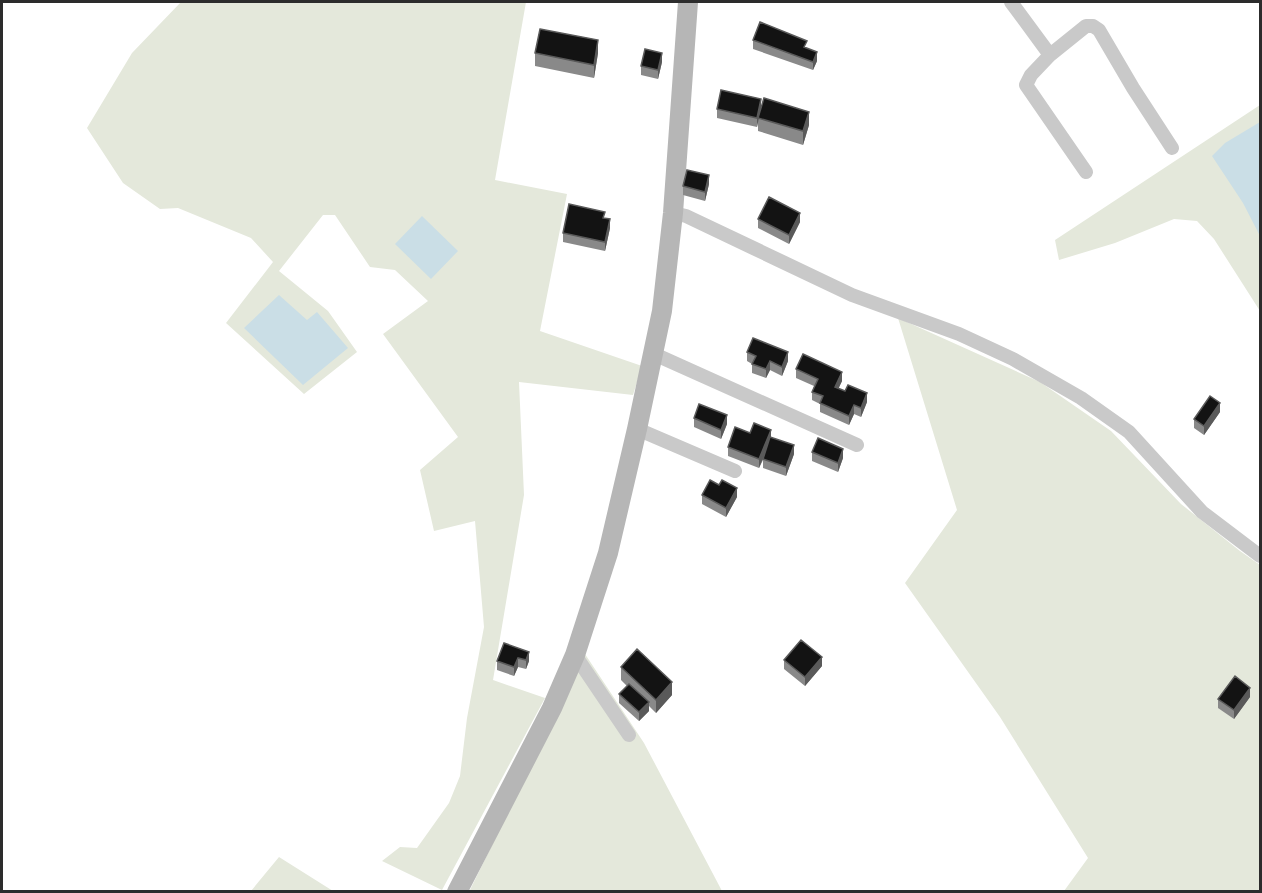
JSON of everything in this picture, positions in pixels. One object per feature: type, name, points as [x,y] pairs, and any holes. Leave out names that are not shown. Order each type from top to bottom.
[{"type":"street","points":[[457,891],[552,708],[575,655],[608,553],[638,429],[662,311],[673,213],[688,2]]},
{"type":"street","points":[[1011,2],[1050,55]]},
{"type":"street","points":[[1086,172],[1026,85],[1031,75],[1050,55],[1086,26],[1093,26],[1099,30],[1172,148]]},
{"type":"street","points":[[673,213],[686,216],[852,295],[959,334],[1013,359],[1082,398],[1129,432],[1202,512],[1260,556]]},
{"type":"street","points":[[654,354],[857,445]]},
{"type":"street","points":[[638,429],[735,471]]},
{"type":"street","points":[[575,655],[629,735]]},
{"type":"shaded area","points":[[181,2],[526,2],[495,180],[567,194],[540,331],[642,366],[633,395],[519,382],[524,495],[493,680],[545,698],[442,890],[382,861],[400,847],[417,848],[449,803],[460,776],[467,718],[484,627],[475,521],[434,531],[420,470],[458,437],[383,334],[428,301],[395,270],[370,267],[335,215],[323,215],[279,271],[328,311],[357,352],[304,394],[226,323],[273,262],[251,238],[178,208],[160,209],[123,183],[87,128],[132,53]]},
{"type":"shaded area","points":[[1260,105],[1260,311],[1214,239],[1197,221],[1174,219],[1115,243],[1059,260],[1055,240]]},
{"type":"shaded area","points":[[1260,122],[1260,236],[1243,203],[1212,156],[1225,143]]},
{"type":"shaded area","points":[[422,216],[458,251],[431,279],[395,244]]},
{"type":"shaded area","points":[[279,295],[307,320],[317,312],[348,348],[303,385],[244,328]]},
{"type":"shaded area","points":[[898,318],[1040,382],[1111,431],[1181,504],[1260,565],[1260,891],[1064,891],[1088,858],[1000,717],[905,583],[957,510]]},
{"type":"shaded area","points":[[583,651],[644,743],[722,891],[469,892],[560,706]]},
{"type":"shaded area","points":[[279,857],[333,891],[251,891]]},
{"type":"building","points":[[760,22],[807,41],[804,47],[817,52],[813,62],[753,40]]},
{"type":"building","points":[[540,29],[598,40],[594,65],[535,53]]},
{"type":"building","points":[[645,49],[662,53],[658,70],[641,66]]},
{"type":"building","points":[[721,90],[761,99],[757,118],[717,109]]},
{"type":"building","points":[[764,98],[809,112],[803,131],[758,118]]},
{"type":"building","points":[[687,170],[709,175],[705,192],[683,186]]},
{"type":"building","points":[[769,197],[800,213],[789,235],[758,219]]},
{"type":"building","points":[[569,204],[605,212],[603,218],[610,219],[605,242],[563,233]]},
{"type":"building","points":[[753,338],[788,352],[782,367],[770,361],[766,369],[752,364],[756,356],[747,352]]},
{"type":"building","points":[[803,354],[842,372],[835,387],[845,391],[848,385],[867,393],[861,408],[854,405],[849,416],[820,403],[823,396],[812,392],[818,379],[796,369]]},
{"type":"building","points":[[1210,396],[1220,403],[1204,426],[1194,419]]},
{"type":"building","points":[[699,404],[727,415],[721,430],[694,418]]},
{"type":"building","points":[[754,423],[771,430],[759,459],[728,447],[735,427],[750,433]]},
{"type":"building","points":[[770,437],[794,445],[786,467],[763,459]]},
{"type":"building","points":[[818,438],[843,449],[838,463],[812,452]]},
{"type":"building","points":[[710,480],[719,485],[722,480],[737,488],[726,508],[702,495]]},
{"type":"building","points":[[801,640],[822,657],[805,677],[784,660]]},
{"type":"building","points":[[504,643],[529,652],[526,660],[518,658],[514,667],[497,661]]},
{"type":"building","points":[[637,649],[672,682],[656,700],[621,667]]},
{"type":"building","points":[[1235,676],[1250,688],[1234,710],[1218,699]]},
{"type":"building","points":[[629,684],[649,702],[639,712],[619,694]]}]
